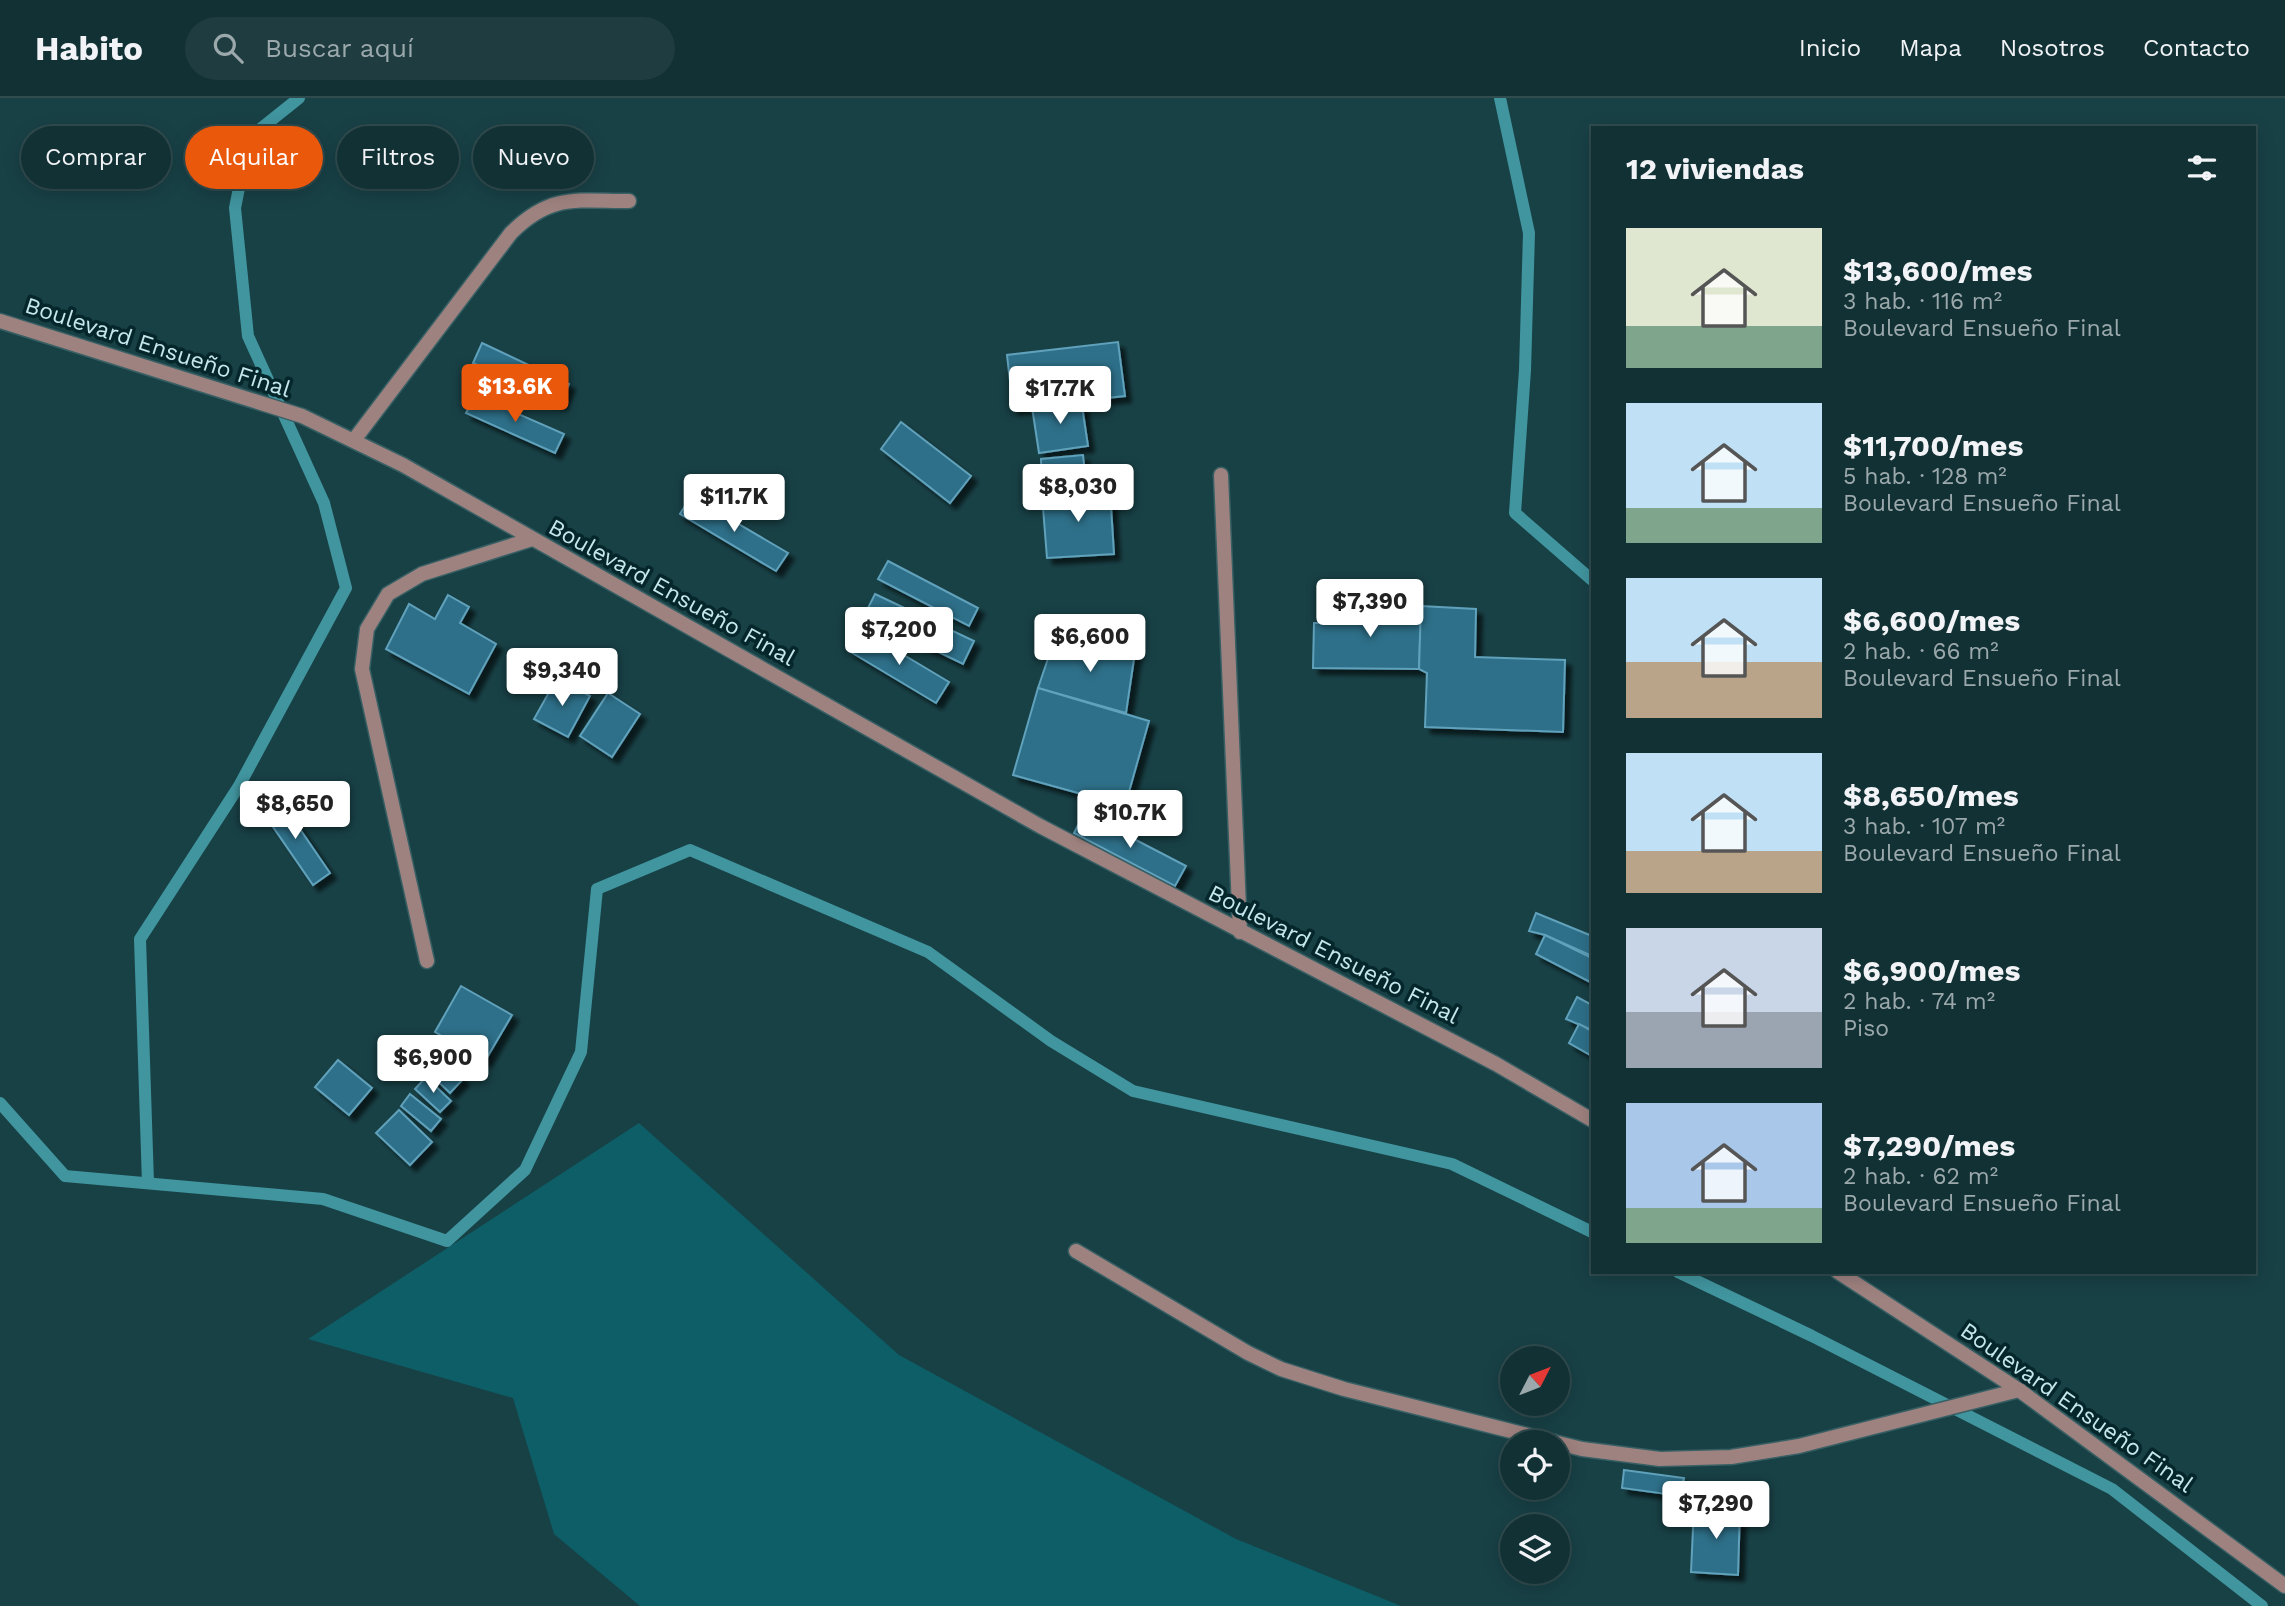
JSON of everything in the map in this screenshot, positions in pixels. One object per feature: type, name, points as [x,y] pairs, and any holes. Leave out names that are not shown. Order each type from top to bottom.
[{"type":"street","points":[[354,440],[511,233],[525,219],[542,208],[563,202],[629,201]]},
{"type":"street","name":"Boulevard Ensueño Final","points":[[0,321],[302,416],[354,440],[1040,825],[1496,1064],[1591,1119]]},
{"type":"street","points":[[1221,475],[1240,932]]},
{"type":"street","points":[[427,961],[362,669],[367,629],[388,594],[422,574],[532,539]]},
{"type":"street","points":[[1076,1251],[1248,1353],[1281,1369],[1344,1389],[1508,1430]]},
{"type":"street","name":"Boulevard Ensueño Final","points":[[1841,1274],[2019,1390],[2285,1586]]},
{"type":"street","points":[[1570,1446],[1660,1459],[1731,1457],[1799,1446],[2019,1390]]},
{"type":"shaded area","points":[[639,1123],[899,1355],[1236,1539],[1401,1606],[640,1606],[554,1534],[513,1398],[308,1339]]},
{"type":"building","points":[[1118,342],[1125,396],[1013,408],[1007,355]]},
{"type":"building","points":[[482,343],[569,384],[560,404],[473,363]]},
{"type":"building","points":[[475,395],[564,434],[555,453],[466,413]]},
{"type":"building","points":[[1081,399],[1088,446],[1039,453],[1032,407]]},
{"type":"building","points":[[901,422],[971,476],[950,503],[881,449]]},
{"type":"building","points":[[1083,455],[1087,493],[1042,495],[1041,459]]},
{"type":"building","points":[[1110,490],[1114,554],[1047,558],[1042,495]]},
{"type":"building","points":[[691,496],[788,553],[776,571],[680,514]]},
{"type":"building","points":[[888,561],[978,608],[969,626],[878,579]]},
{"type":"building","points":[[875,594],[974,641],[963,664],[864,616]]},
{"type":"building","points":[[448,595],[469,607],[460,623],[496,644],[469,694],[386,649],[409,604],[435,619]]},
{"type":"building","points":[[1342,604],[1421,606],[1419,669],[1313,668],[1314,623],[1349,623]]},
{"type":"building","points":[[1421,606],[1476,609],[1475,657],[1565,660],[1563,732],[1425,727],[1427,673],[1419,669]]},
{"type":"building","points":[[862,630],[949,682],[936,703],[849,651]]},
{"type":"building","points":[[1054,641],[1135,652],[1126,713],[1038,688]]},
{"type":"building","points":[[557,678],[590,696],[568,737],[534,719]]},
{"type":"building","points":[[1038,688],[1149,721],[1125,806],[1013,775]]},
{"type":"building","points":[[608,693],[640,714],[612,757],[580,736]]},
{"type":"building","points":[[278,797],[330,873],[313,885],[260,808]]},
{"type":"building","points":[[1084,813],[1186,866],[1175,886],[1074,833]]},
{"type":"building","points":[[1536,913],[1591,936],[1591,956],[1545,935],[1529,931]]},
{"type":"building","points":[[1545,935],[1591,958],[1591,982],[1536,954]]},
{"type":"building","points":[[461,986],[512,1015],[485,1061],[435,1032]]},
{"type":"building","points":[[1577,997],[1591,1004],[1591,1030],[1566,1019]]},
{"type":"building","points":[[1579,1024],[1591,1030],[1591,1055],[1569,1043]]},
{"type":"building","points":[[438,1055],[463,1079],[450,1093],[425,1069]]},
{"type":"building","points":[[338,1060],[372,1088],[349,1115],[315,1087]]},
{"type":"building","points":[[426,1077],[451,1101],[440,1112],[415,1089]]},
{"type":"building","points":[[410,1094],[441,1119],[431,1131],[401,1106]]},
{"type":"building","points":[[399,1110],[432,1142],[410,1165],[376,1133]]},
{"type":"building","points":[[1624,1470],[1684,1478],[1681,1496],[1622,1488]]},
{"type":"building","points":[[1694,1507],[1740,1508],[1738,1575],[1691,1572]]},
{"type":"waterway","points":[[148,1183],[140,939],[239,786],[346,588],[324,503],[248,336],[235,208],[249,138],[299,98]]},
{"type":"waterway","points":[[1500,98],[1529,233],[1525,370],[1515,513],[1591,579]]},
{"type":"waterway","points":[[0,1103],[65,1176],[323,1199],[447,1241],[525,1170],[581,1052],[597,889],[690,850],[928,952],[1051,1041],[1133,1091],[1452,1164],[1591,1232]]},
{"type":"waterway","points":[[1682,1274],[1812,1336],[2112,1489],[2262,1606]]}]
